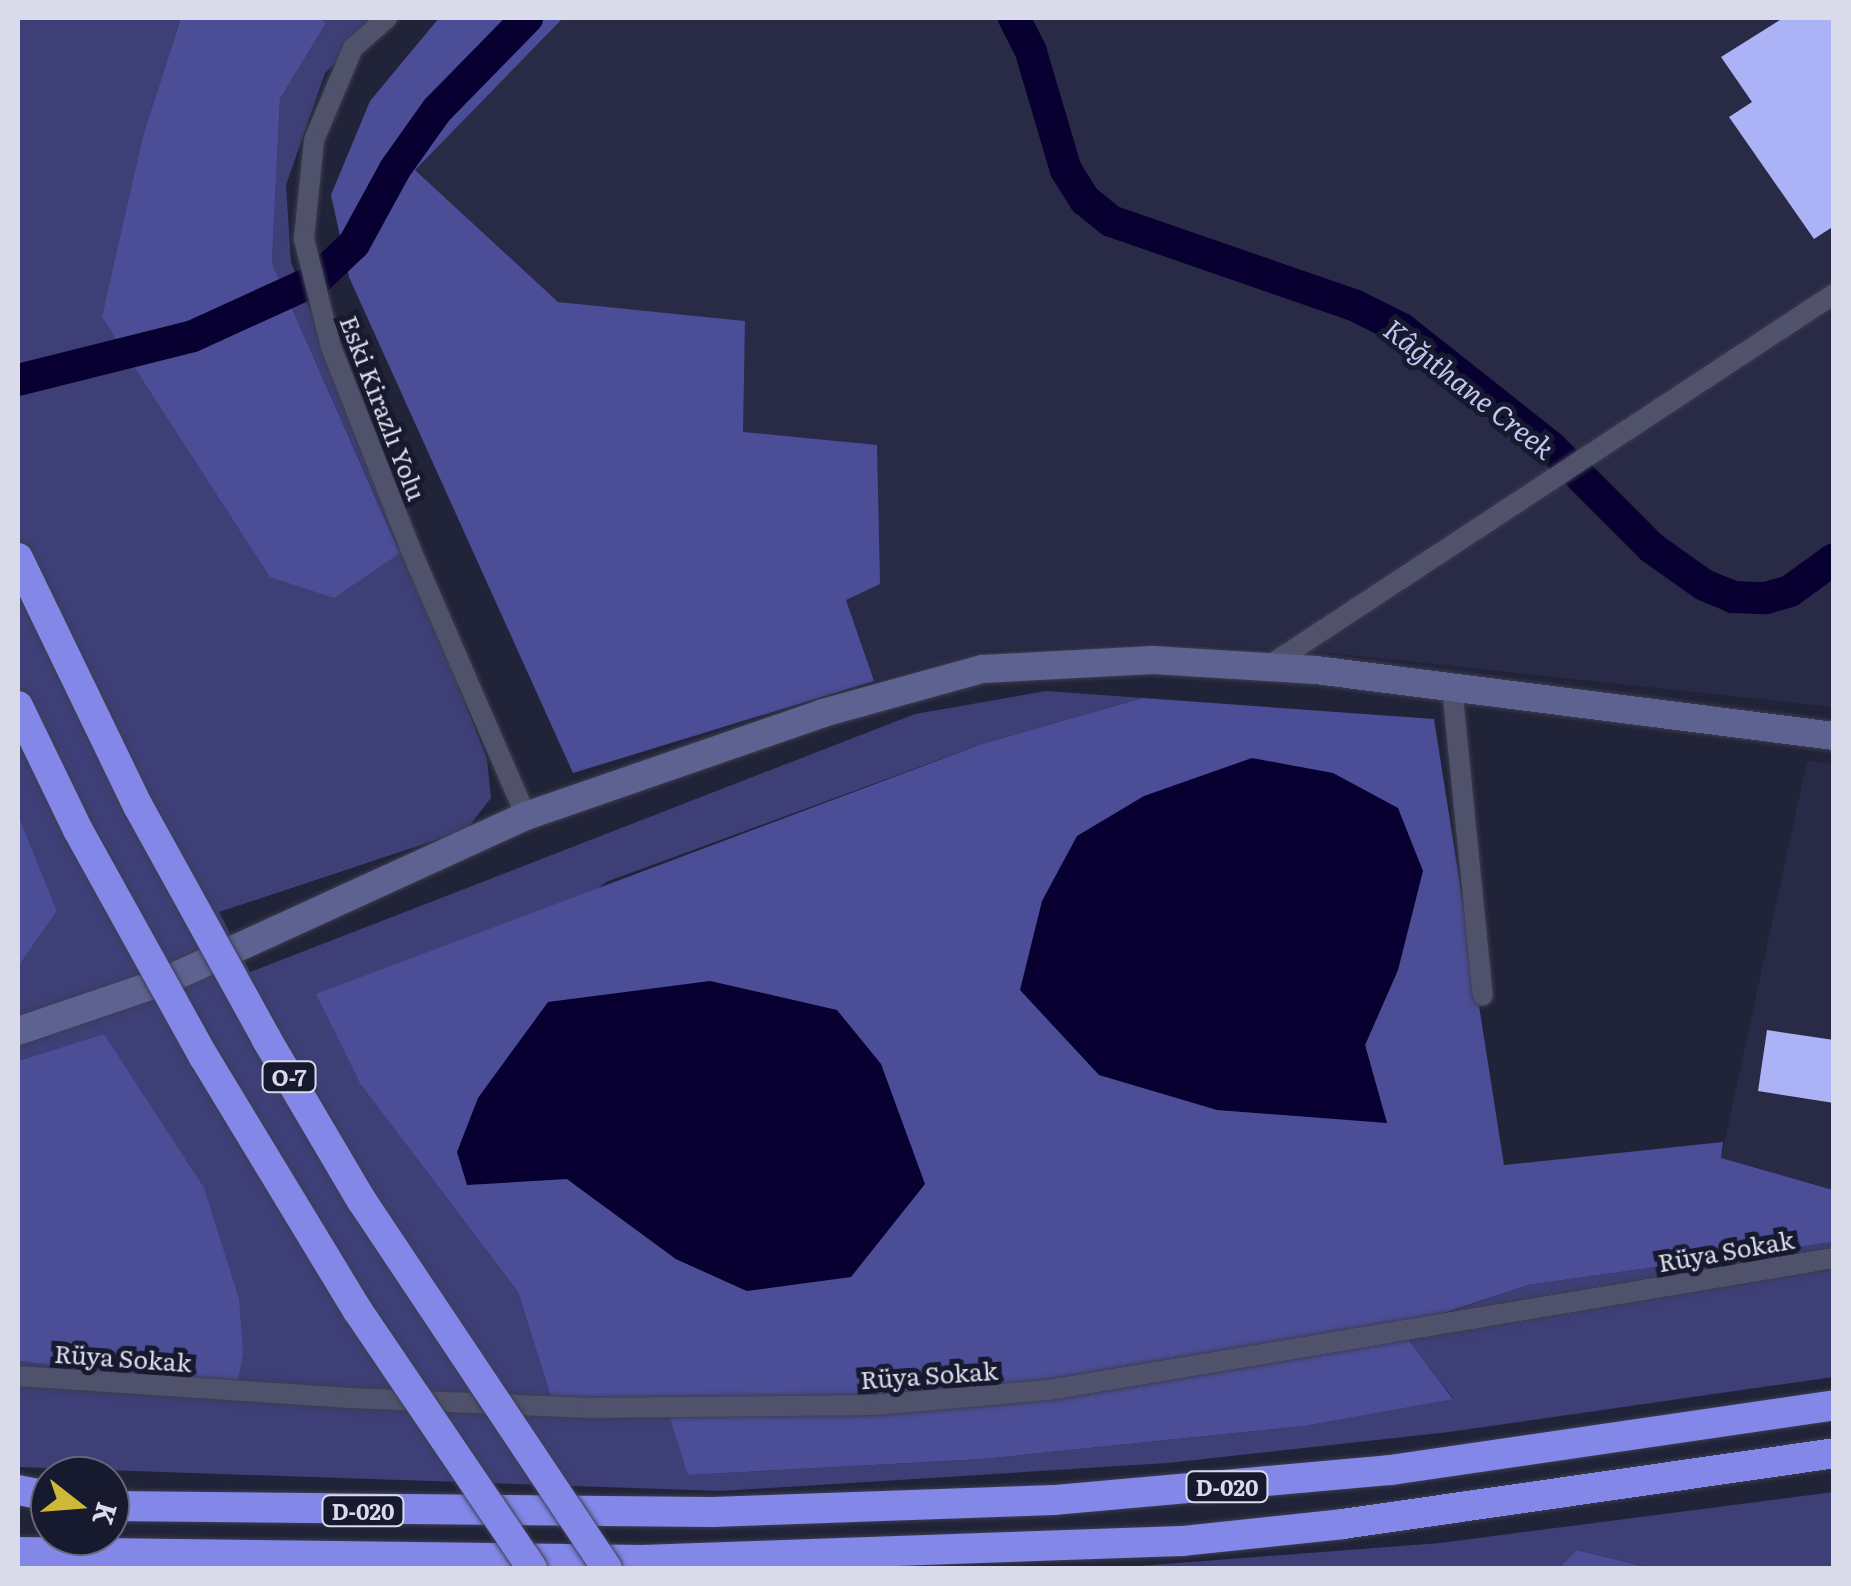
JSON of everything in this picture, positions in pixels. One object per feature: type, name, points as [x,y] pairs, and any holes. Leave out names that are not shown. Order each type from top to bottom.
[{"type":"highway","name":"O-7","points":[[18,558],[138,806],[267,1040],[362,1201],[607,1568]]},
{"type":"highway","name":"O-7","points":[[18,706],[103,878],[204,1057],[358,1311],[532,1568]]},
{"type":"highway","name":"D-020","points":[[130,1506],[712,1512],[1054,1500],[1390,1470],[1834,1405]]},
{"type":"highway","name":"D-020","points":[[18,1552],[642,1560],[1182,1540],[1343,1524],[1834,1453]]},
{"type":"main road","points":[[18,1031],[166,981],[526,816],[823,713],[982,669],[1154,660],[1267,667],[1834,736]]},
{"type":"street","name":"Eski Kirazlı Yolu","points":[[386,18],[353,48],[314,140],[304,239],[318,307],[410,548],[526,816]]},
{"type":"street","points":[[1267,667],[1834,294]]},
{"type":"street","points":[[1452,687],[1484,995]]},
{"type":"street","name":"Rüya Sokak","points":[[18,1376],[350,1398],[590,1408],[876,1405],[1050,1390],[1834,1258]]},
{"type":"shaded area","points":[[18,18],[181,18],[144,132],[400,552],[272,263],[280,99],[326,23],[320,18],[382,18],[325,73],[286,185],[291,262],[487,759],[491,798],[466,830],[219,912],[250,972],[915,714],[1046,691],[1143,698],[982,744],[606,882],[361,1085],[518,1292],[553,1404],[666,1406],[689,1475],[983,1459],[1304,1426],[1453,1398],[1399,1329],[1528,1285],[1833,1242],[1833,1377],[1449,1432],[1168,1463],[721,1491],[130,1471],[130,1456],[30,1456],[30,1467],[18,1467],[18,1361],[73,1367],[105,1034],[18,1061],[18,967],[57,911],[18,814]]},
{"type":"shaded area","points":[[181,18],[320,18],[326,23],[280,99],[272,263],[400,553],[334,598],[270,577],[102,317],[144,132]]},
{"type":"shaded area","points":[[439,18],[563,18],[415,170],[558,302],[745,321],[743,432],[877,445],[880,584],[846,600],[874,681],[573,773],[349,277],[331,195],[370,101]]},
{"type":"shaded area","points":[[553,18],[1833,18],[1833,707],[1320,652],[1158,643],[986,651],[874,681],[846,600],[742,432],[745,321],[558,302],[414,169]]},
{"type":"shaded area","points":[[1143,698],[1434,719],[1504,1165],[1723,1142],[1721,1158],[1833,1190],[1833,1242],[1528,1285],[1399,1328],[1453,1399],[1304,1426],[983,1459],[688,1475],[666,1406],[553,1404],[518,1292],[361,1085],[316,994],[982,744]],"holes":[[[1398,970],[1365,1045],[1386,1122],[1329,1115]],[[567,1179],[747,1291],[676,1259]]]},
{"type":"shaded area","points":[[1252,758],[1333,773],[1398,808],[1423,871],[1398,970],[1365,1045],[1387,1123],[1217,1110],[1099,1075],[1020,990],[1042,901],[1077,836],[1144,796]]},
{"type":"shaded area","points":[[1807,761],[1833,764],[1833,1190],[1721,1158]]},
{"type":"shaded area","points":[[18,814],[57,911],[18,967]]},
{"type":"shaded area","points":[[710,981],[837,1010],[881,1064],[925,1184],[851,1277],[747,1291],[676,1259],[567,1179],[467,1185],[457,1152],[478,1098],[548,1002]]},
{"type":"shaded area","points":[[104,1034],[204,1188],[239,1299],[243,1353],[237,1387],[18,1361],[18,1061]]},
{"type":"shaded area","points":[[1833,1492],[1833,1568],[1650,1568],[1577,1550],[1559,1568],[1112,1568],[1440,1543]]},
{"type":"shaded area","points":[[1577,1550],[1650,1568],[1559,1568]]},
{"type":"building","points":[[1783,18],[1834,18],[1834,226],[1814,239],[1729,117],[1752,102],[1721,57]]},
{"type":"building","points":[[1767,1030],[1834,1040],[1834,1103],[1758,1091]]},
{"type":"waterway","name":"Kâğıthane Creek","points":[[18,380],[193,336],[316,280],[354,244],[395,169],[437,110],[527,18]]},
{"type":"waterway","name":"Kâğıthane Creek","points":[[1014,18],[1031,52],[1066,170],[1085,200],[1111,221],[1354,305],[1402,329],[1552,448],[1652,548],[1704,585],[1733,597],[1766,598],[1790,591],[1834,559]]}]
